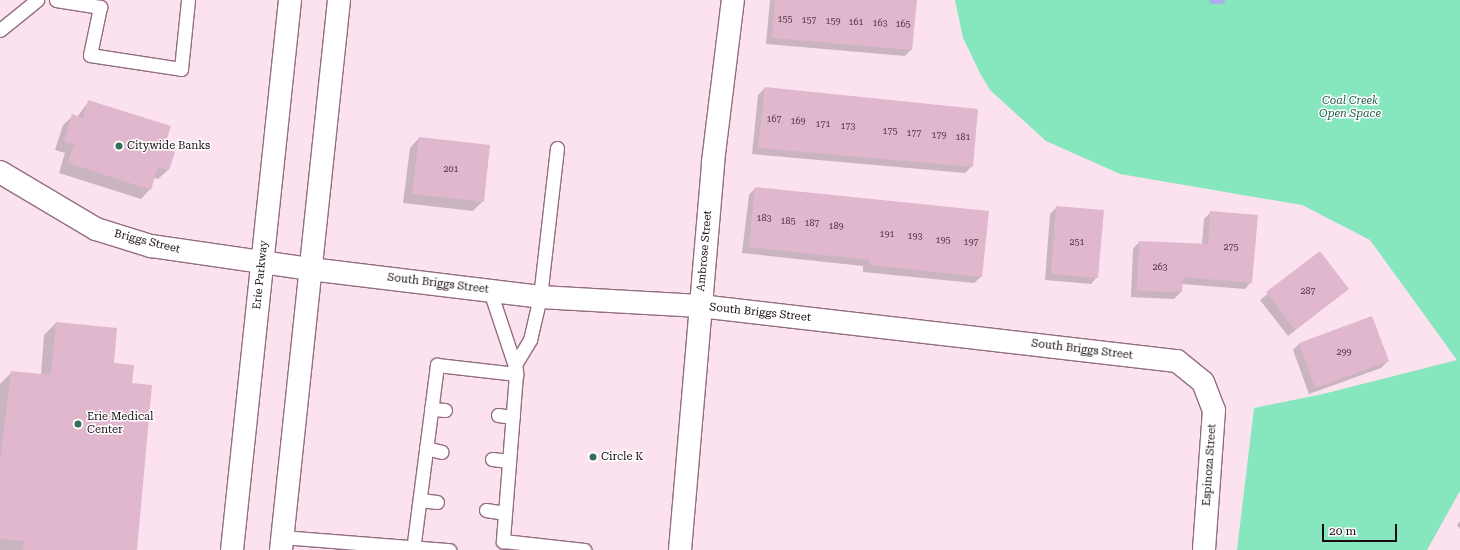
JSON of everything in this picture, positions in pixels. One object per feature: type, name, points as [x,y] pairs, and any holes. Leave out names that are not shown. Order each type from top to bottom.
[{"type":"street","name":"Erie Parkway","points":[[232,550],[290,0]]},
{"type":"street","points":[[281,543],[338,0]]},
{"type":"street","name":"Ambrose Street","points":[[680,550],[700,306],[733,0]]},
{"type":"street","name":"Briggs Street","points":[[0,172],[96,229],[151,246],[262,264],[310,269]]},
{"type":"street","name":"South Briggs Street","points":[[310,269],[540,297],[700,306],[1176,361],[1203,382]]},
{"type":"street","name":"Espinoza Street","points":[[1203,382],[1214,410],[1204,550]]},
{"type":"lane","points":[[0,30],[37,0]]},
{"type":"lane","points":[[56,0],[100,8],[90,55],[180,69],[188,0]]},
{"type":"lane","points":[[557,148],[540,297],[530,340],[516,369],[505,513],[500,545],[585,550]]},
{"type":"lane","points":[[490,291],[516,369]]},
{"type":"lane","points":[[413,548],[437,365],[516,369]]},
{"type":"lane","points":[[431,410],[445,410]]},
{"type":"lane","points":[[498,415],[512,417]]},
{"type":"lane","points":[[426,448],[442,452]]},
{"type":"lane","points":[[492,459],[509,461]]},
{"type":"lane","points":[[420,500],[437,502]]},
{"type":"lane","points":[[486,510],[505,513]]},
{"type":"lane","points":[[281,543],[449,550]]},
{"type":"green space","name":"Coal Creek Open Space","points":[[955,0],[1460,0],[1460,491],[1427,550],[1237,550],[1254,408],[1323,394],[1457,360],[1370,240],[1302,205],[1120,174],[1046,141],[990,90],[963,38]]},
{"type":"building","points":[[775,0],[917,0],[912,50],[772,38]]},
{"type":"building","points":[[765,87],[978,109],[973,167],[758,148]]},
{"type":"building","name":"Citywide Banks","points":[[88,100],[171,126],[164,148],[175,152],[169,170],[158,167],[151,190],[68,163],[74,144],[64,141],[72,114],[83,118]]},
{"type":"building","points":[[419,137],[490,145],[484,202],[412,194]]},
{"type":"building","points":[[755,187],[989,211],[982,277],[869,265],[869,260],[749,247]]},
{"type":"building","points":[[1056,206],[1104,210],[1098,278],[1051,274]]},
{"type":"building","points":[[1210,211],[1258,215],[1252,283],[1183,277],[1182,292],[1137,291],[1139,241],[1208,244]]},
{"type":"building","points":[[1320,251],[1349,289],[1295,330],[1266,292]]},
{"type":"building","points":[[1372,316],[1389,361],[1315,388],[1299,343]]},
{"type":"building","name":"Erie Medical Center","points":[[56,322],[117,328],[114,363],[134,365],[132,383],[152,385],[137,550],[23,550],[24,541],[0,539],[0,463],[11,371],[51,375]]},
{"type":"waterway","points":[[1213,0],[1221,0]]},
{"type":"place","name":"Citywide Banks","points":[[119,146]]},
{"type":"place","name":"Erie Medical Center","points":[[78,424]]},
{"type":"place","name":"Circle K","points":[[593,457]]}]
